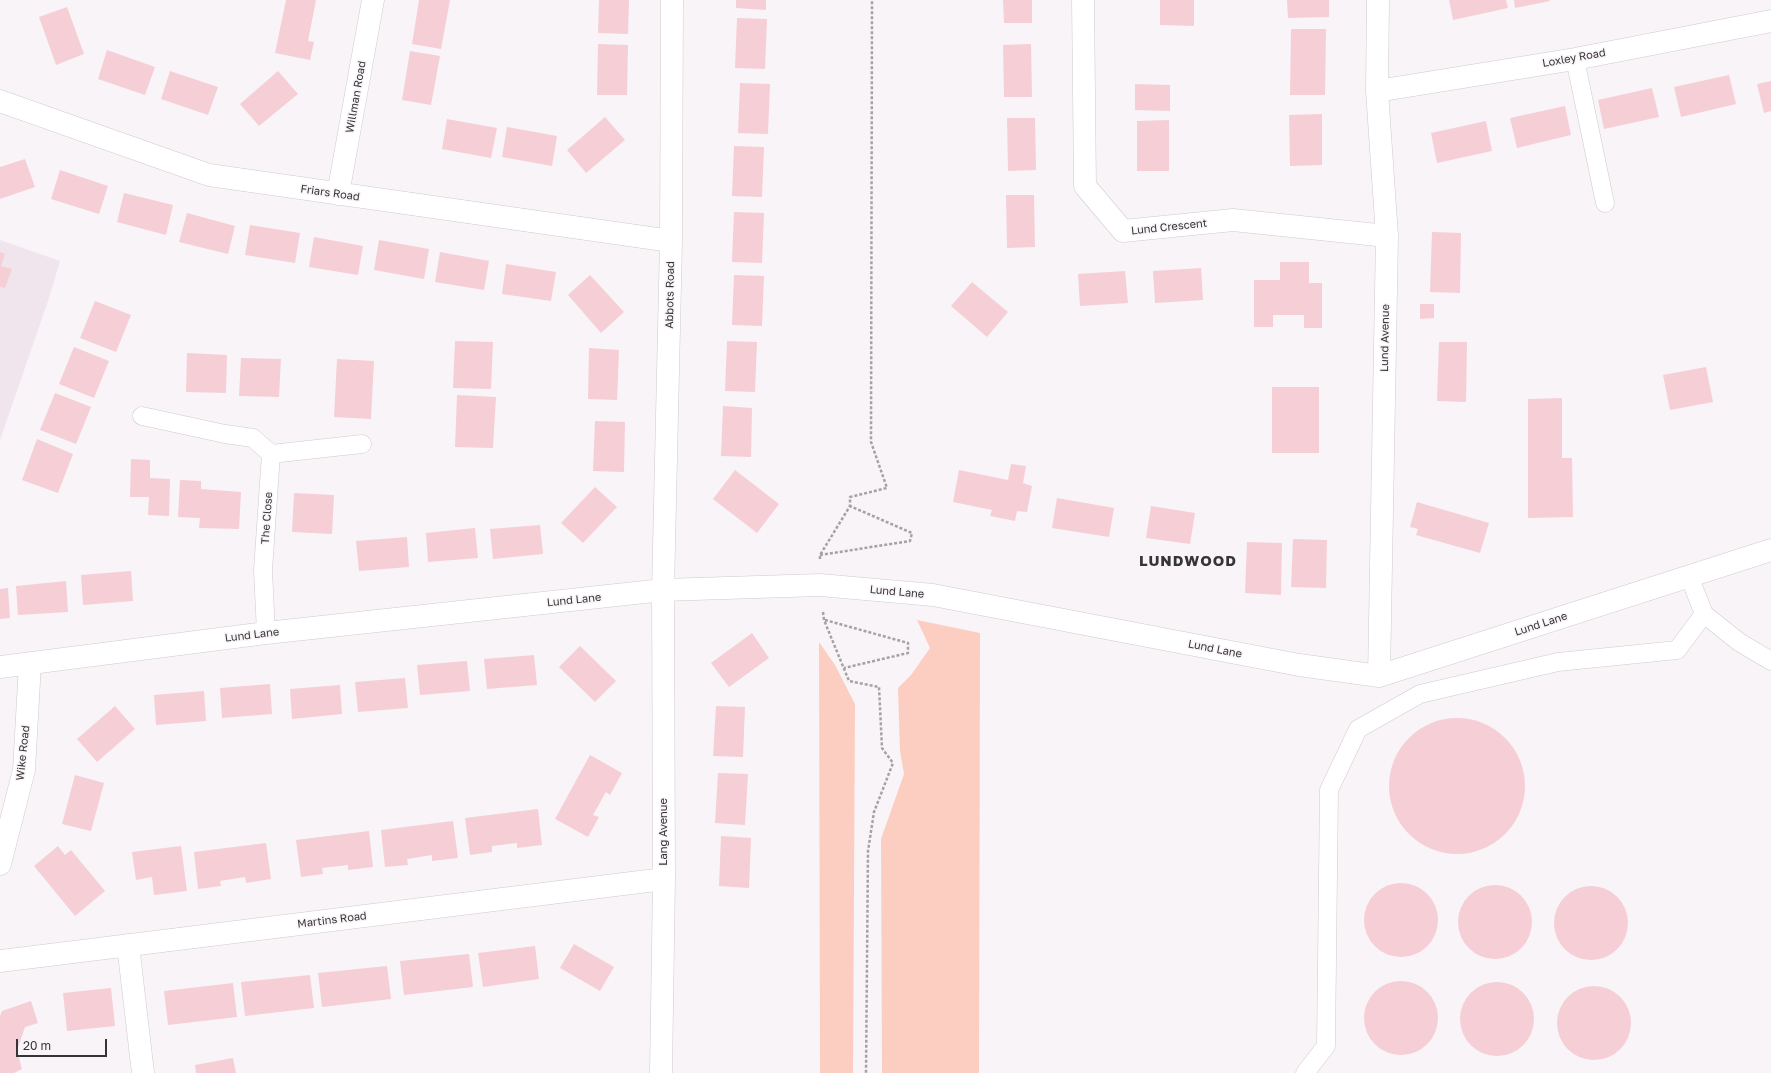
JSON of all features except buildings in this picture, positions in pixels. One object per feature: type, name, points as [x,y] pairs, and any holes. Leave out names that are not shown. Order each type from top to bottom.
[{"type":"street","name":"Willman Road","points":[[338,194],[373,0]]},
{"type":"street","name":"Abbots Road","points":[[663,590],[671,242],[672,0]]},
{"type":"street","name":"Lund Crescent","points":[[1083,0],[1085,186],[1123,231],[1233,220],[1387,236]]},
{"type":"street","name":"Lund Avenue","points":[[1378,0],[1376,91],[1387,236],[1379,676]]},
{"type":"street","name":"Loxley Road","points":[[1376,91],[1575,59],[1771,21]]},
{"type":"street","name":"Friars Road","points":[[0,101],[209,175],[671,242]]},
{"type":"street","name":"Lund Lane","points":[[0,667],[266,633],[663,590],[820,586],[933,594],[1299,665],[1379,676],[1771,550]]},
{"type":"street","name":"Lang Avenue","points":[[660,1073],[664,879],[663,590]]},
{"type":"street","name":"Wike Road","points":[[0,864],[24,770],[30,664]]},
{"type":"street","name":"Martins Road","points":[[0,961],[664,879]]},
{"type":"street","points":[[128,945],[143,1073]]},
{"type":"lane","points":[[1575,59],[1605,203]]},
{"type":"lane","points":[[142,416],[225,434],[253,438],[271,454],[362,444]]},
{"type":"lane","name":"The Close","points":[[266,633],[263,570],[271,454]]},
{"type":"lane","points":[[1689,576],[1704,614],[1739,642],[1771,661]]},
{"type":"lane","points":[[1305,1073],[1326,1046],[1329,790],[1358,729],[1420,694],[1558,662],[1677,650],[1704,614]]},
{"type":"path","points":[[850,506],[912,532],[910,541],[820,555],[850,506],[850,497],[887,488],[871,442],[872,0]]},
{"type":"path","points":[[844,668],[908,653],[908,643],[824,620],[849,681],[879,687],[882,748],[893,763],[874,812],[868,851],[866,1073]]},
{"type":"shaded area","points":[[0,240],[60,261],[48,301],[0,440]]},
{"type":"shaded area","points":[[917,620],[980,633],[979,1073],[882,1073],[881,839],[904,774],[900,751],[898,688],[911,675],[930,648]]},
{"type":"shaded area","points":[[819,642],[835,665],[855,704],[853,1073],[820,1073]]},
{"type":"district","name":"LUNDWOOD","points":[[1188,561]]}]
